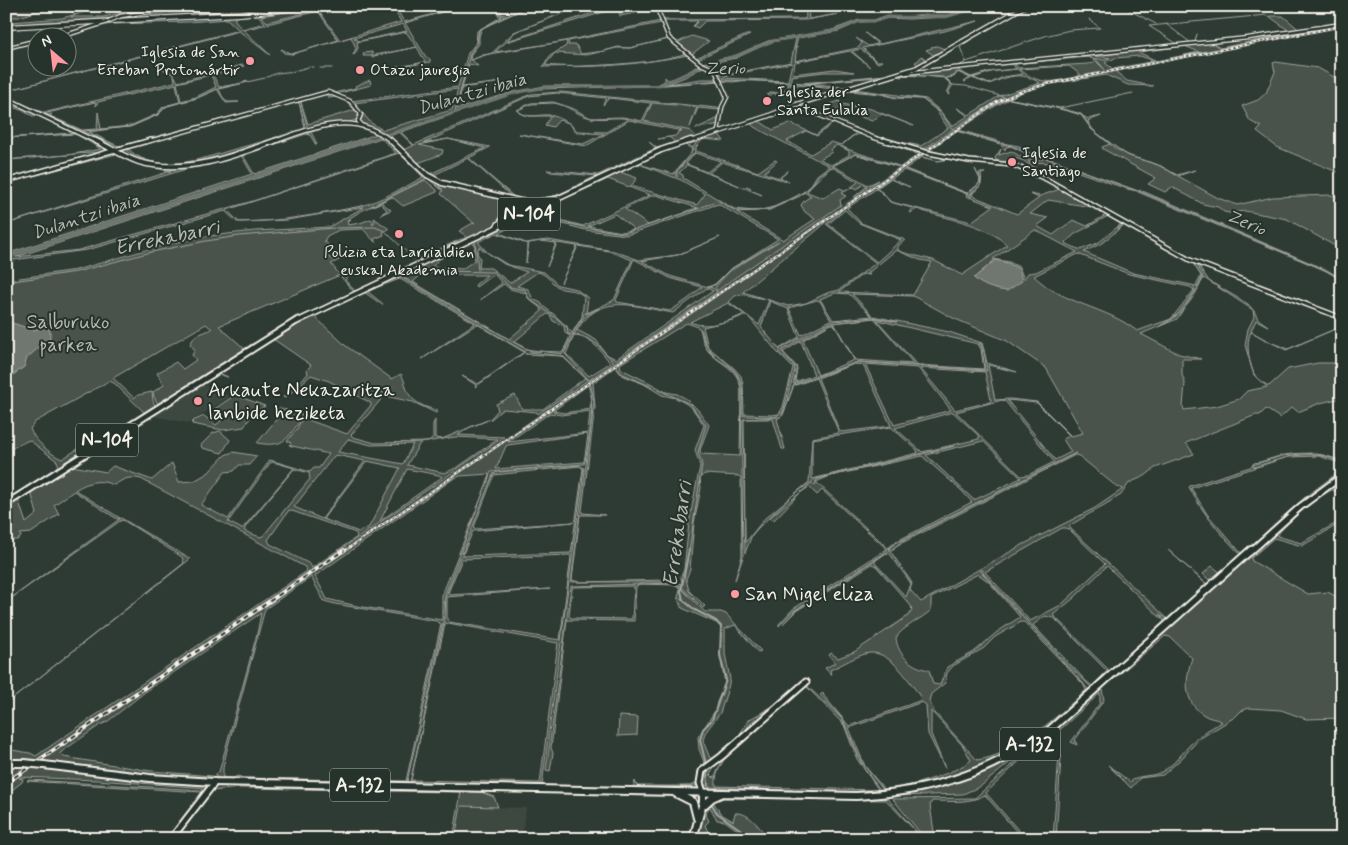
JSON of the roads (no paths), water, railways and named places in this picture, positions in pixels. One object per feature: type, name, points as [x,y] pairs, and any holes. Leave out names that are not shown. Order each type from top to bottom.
[{"type":"highway","points":[[6,26],[80,20],[224,14],[307,6]]},
{"type":"highway","points":[[233,15],[318,6]]},
{"type":"highway","points":[[6,26],[284,12],[324,6]]},
{"type":"main road","name":"N-104","points":[[417,265],[661,150],[773,115],[794,105],[920,69],[1024,6]]},
{"type":"main road","points":[[6,98],[142,163],[162,167],[188,166],[320,127],[358,122],[371,127],[382,135],[422,171],[434,179],[452,186],[532,202],[550,200],[566,194]]},
{"type":"main road","points":[[43,115],[106,146],[126,152],[152,164],[166,166],[193,164],[223,157]]},
{"type":"main road","name":"N-104","points":[[6,504],[288,326],[640,160]]},
{"type":"main road","points":[[500,196],[514,205],[520,212],[525,213]]},
{"type":"main road","points":[[487,232],[501,223],[508,214],[508,206],[500,196]]},
{"type":"main road","points":[[520,218],[525,213],[540,208]]},
{"type":"main road","name":"A-132","points":[[6,763],[44,765],[150,778],[215,782],[856,796],[904,792],[964,778],[1001,762],[1032,743],[1055,725],[1300,507],[1342,476]]},
{"type":"main road","points":[[670,792],[702,805]]},
{"type":"main road","points":[[693,839],[702,805],[703,792]]},
{"type":"main road","points":[[702,805],[712,798],[727,792]]},
{"type":"main road","points":[[693,802],[698,821]]},
{"type":"street","points":[[78,33],[121,16],[143,11],[174,11],[194,6]]},
{"type":"street","points":[[656,6],[669,38],[704,65],[715,70],[721,80],[727,97],[722,107],[718,131]]},
{"type":"street","points":[[1333,6],[1342,11]]},
{"type":"street","points":[[905,72],[920,69],[928,70],[1272,36],[1342,24]]},
{"type":"street","points":[[6,48],[28,42]]},
{"type":"street","points":[[6,181],[116,149],[328,92],[350,101],[361,114],[358,122]]},
{"type":"street","points":[[773,115],[789,109],[804,109],[872,137],[929,153],[969,161],[1013,165],[1046,179],[1190,260],[1342,318]]},
{"type":"street","points":[[106,146],[107,152]]},
{"type":"street","points":[[107,152],[127,147]]},
{"type":"street","points":[[126,152],[124,150],[127,147]]},
{"type":"street","points":[[1333,482],[1342,480]]},
{"type":"street","points":[[703,792],[700,783],[702,771],[722,756],[806,682]]},
{"type":"street","points":[[171,839],[215,782]]},
{"type":"waterway","points":[[6,10],[18,6]]},
{"type":"waterway","points":[[499,6],[499,14],[504,17]]},
{"type":"waterway","points":[[504,17],[515,13],[525,6]]},
{"type":"waterway","name":"Dulantzi ibaia","points":[[364,142],[515,93],[548,87],[661,85],[706,64],[739,55],[773,41],[837,30],[857,22],[875,21],[890,17],[946,17],[984,6]]},
{"type":"waterway","points":[[1125,8],[1156,24]]},
{"type":"waterway","points":[[1166,24],[1267,15]]},
{"type":"waterway","points":[[455,112],[470,54],[477,43],[479,30],[504,17]]},
{"type":"waterway","points":[[1049,35],[1070,30],[1100,28],[1089,19]]},
{"type":"waterway","points":[[1166,24],[1191,43]]},
{"type":"waterway","points":[[1166,24],[1149,26],[1179,45]]},
{"type":"waterway","points":[[1195,42],[1197,34]]},
{"type":"waterway","points":[[966,62],[1048,35]]},
{"type":"waterway","points":[[966,62],[960,47],[970,40]]},
{"type":"waterway","points":[[957,67],[966,62]]},
{"type":"waterway","points":[[297,70],[309,67]]},
{"type":"waterway","points":[[320,68],[332,68]]},
{"type":"waterway","points":[[267,77],[277,73],[296,71]]},
{"type":"waterway","points":[[946,78],[954,76],[957,72],[989,84]]},
{"type":"waterway","points":[[973,77],[989,72]]},
{"type":"waterway","points":[[805,84],[888,75]]},
{"type":"waterway","points":[[901,75],[912,75]]},
{"type":"waterway","points":[[914,75],[944,78],[953,85],[966,86],[1004,97]]},
{"type":"waterway","points":[[83,131],[130,127],[157,115],[164,107],[197,98],[220,88],[265,78]]},
{"type":"waterway","name":"Zerio","points":[[661,85],[723,80],[789,82]]},
{"type":"waterway","name":"Zerio","points":[[790,82],[805,84]]},
{"type":"waterway","name":"Zerio","points":[[805,84],[845,89]]},
{"type":"waterway","name":"Zerio","points":[[851,90],[880,93],[894,97],[923,99],[942,114],[951,128]]},
{"type":"waterway","points":[[1060,108],[1133,93]]},
{"type":"waterway","points":[[1007,98],[1053,107]]},
{"type":"waterway","points":[[1055,108],[1081,114],[1094,131],[1127,155],[1161,166],[1176,175]]},
{"type":"waterway","name":"Zerio","points":[[956,130],[1000,143]]},
{"type":"waterway","points":[[6,138],[75,133]]},
{"type":"waterway","name":"Dulantzi ibaia","points":[[6,257],[368,140]]},
{"type":"waterway","name":"Zerio","points":[[1002,144],[1137,191]]},
{"type":"waterway","points":[[832,166],[855,154],[899,167]]},
{"type":"waterway","points":[[757,211],[778,206],[800,196],[831,167]]},
{"type":"waterway","points":[[903,168],[968,194]]},
{"type":"waterway","name":"Zerio","points":[[1139,191],[1321,268],[1342,280]]},
{"type":"waterway","points":[[702,207],[716,201]]},
{"type":"waterway","points":[[718,201],[736,211],[756,211]]},
{"type":"waterway","points":[[536,215],[583,227],[625,233],[700,208]]},
{"type":"waterway","points":[[478,270],[475,241],[534,215]]},
{"type":"waterway","name":"Errekabarri","points":[[336,228],[375,227],[385,231]]},
{"type":"waterway","name":"Errekabarri","points":[[6,282],[76,272],[151,252],[206,241],[239,236],[334,228]]},
{"type":"waterway","name":"Errekabarri","points":[[386,232],[414,259]]},
{"type":"waterway","name":"Errekabarri","points":[[421,267],[432,271],[494,272],[510,287],[525,290],[528,298],[567,326],[568,334],[583,337],[594,342],[614,362]]},
{"type":"waterway","name":"Errekabarri","points":[[616,365],[621,373],[690,404],[706,425],[698,452],[702,465],[689,552]]},
{"type":"waterway","name":"Errekabarri","points":[[689,550],[681,591],[683,600],[695,610],[716,621],[721,627],[720,655],[726,680],[712,720],[703,729],[700,740],[706,764]]},
{"type":"waterway","name":"Errekabarri","points":[[707,771],[708,785]]},
{"type":"waterway","name":"Errekabarri","points":[[711,803],[717,813],[754,839]]},
{"type":"railway","points":[[343,552],[997,102],[1020,92],[1047,84],[1342,26]]},
{"type":"railway","points":[[6,783],[344,550]]},
{"type":"place","name":"Iglesia de San Esteban Protomártir","points":[[250,61]]},
{"type":"place","name":"Otazu jauregia","points":[[360,70]]},
{"type":"place","name":"Iglesia der Santa Eulalia","points":[[767,101]]},
{"type":"place","name":"Iglesia de Santiago","points":[[1012,162]]},
{"type":"place","name":"Polizia eta Larrialdien euskal Akademia","points":[[399,234]]},
{"type":"place","name":"Arkaute Nekazaritza lanbide heziketa","points":[[198,401]]},
{"type":"place","name":"San Migel eliza","points":[[735,594]]},
{"type":"park label","name":"Salburuko parkea","points":[[68,334]]}]
